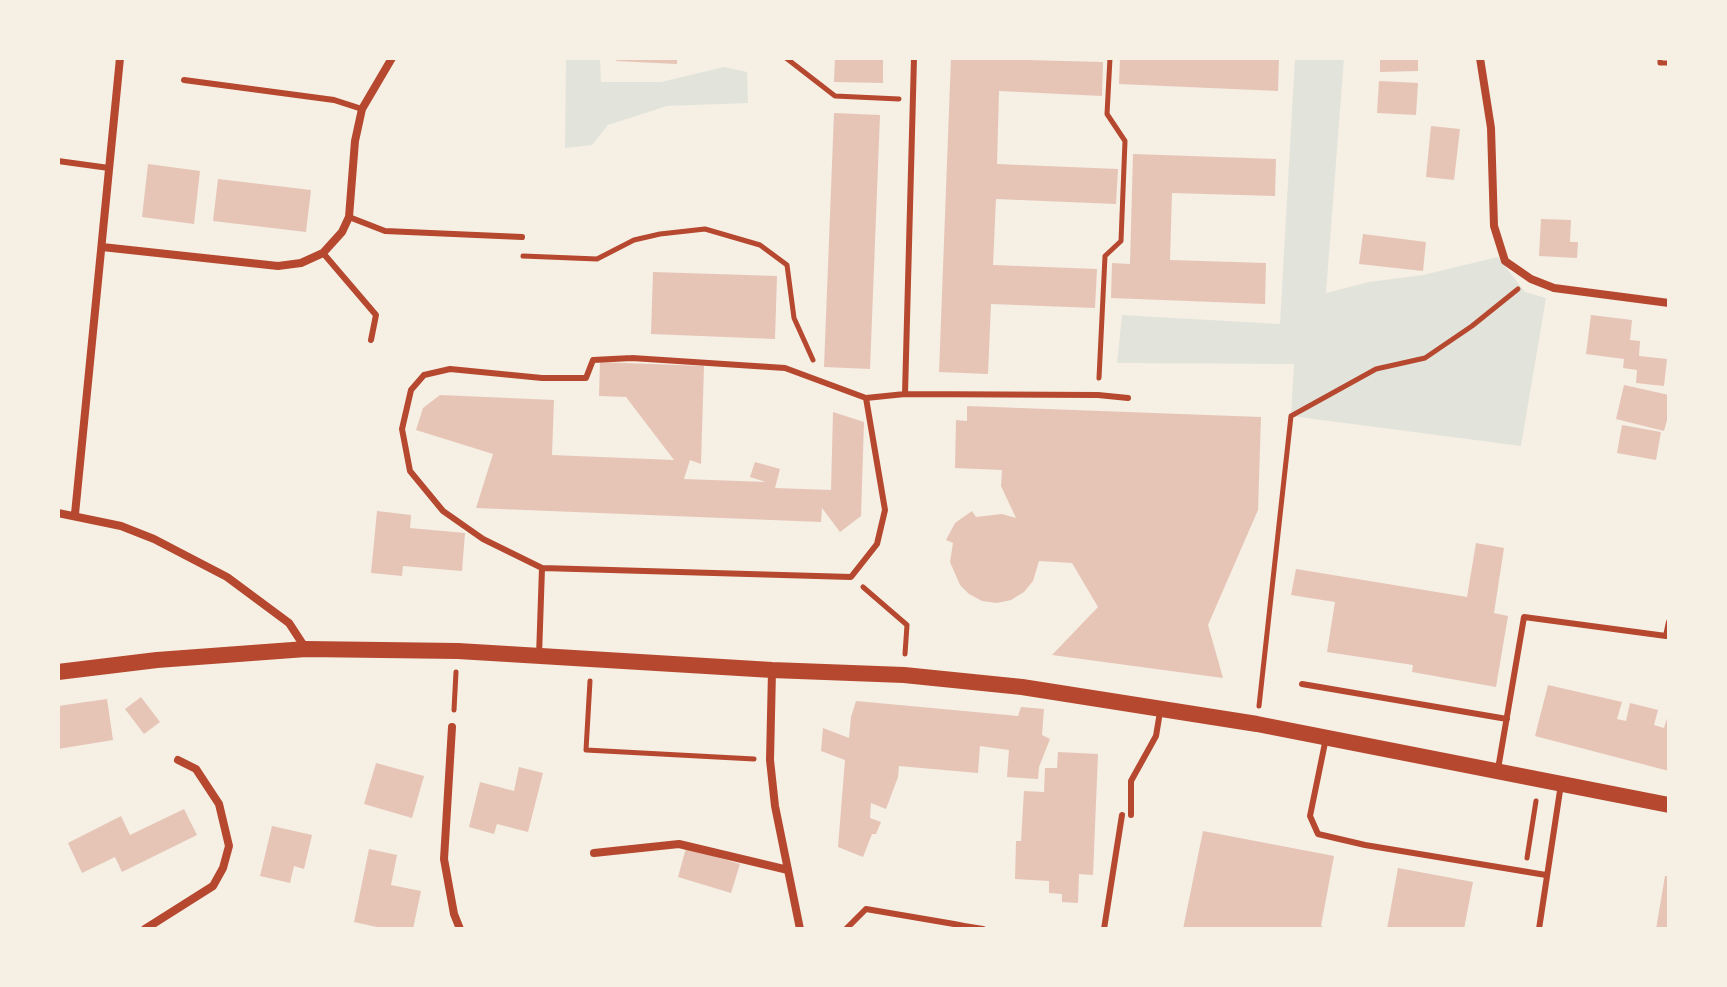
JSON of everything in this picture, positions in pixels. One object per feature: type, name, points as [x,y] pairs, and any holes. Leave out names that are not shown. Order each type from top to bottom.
[{"type":"main road","points":[[58,672],[157,660],[306,649],[458,651],[904,675],[1022,687],[1257,724],[1669,805]]},
{"type":"street","points":[[75,514],[120,58]]},
{"type":"street","points":[[102,247],[278,266],[301,263],[323,253],[342,232],[349,217],[355,141],[362,109],[392,58]]},
{"type":"street","points":[[1480,58],[1491,128],[1494,226],[1505,261],[1531,279],[1554,288],[1669,303]]},
{"type":"street","points":[[58,513],[107,521],[132,530],[227,577],[289,623],[306,649]]},
{"type":"street","points":[[772,670],[770,760],[775,806],[800,929]]},
{"type":"street","points":[[452,727],[444,859],[454,914],[460,929]]},
{"type":"street","points":[[145,929],[213,886],[223,868],[229,846],[219,804],[196,769],[178,760]]},
{"type":"street","points":[[594,853],[679,844],[788,870]]},
{"type":"lane","points":[[905,394],[914,58]]},
{"type":"lane","points":[[184,80],[334,100],[362,109]]},
{"type":"lane","points":[[58,161],[109,168]]},
{"type":"lane","points":[[349,217],[385,231],[522,237]]},
{"type":"lane","points":[[323,253],[376,315],[371,340]]},
{"type":"lane","points":[[866,398],[885,510],[877,544],[851,577],[542,568],[483,539],[443,511],[410,471],[402,429],[411,390],[424,375],[450,369],[542,378],[586,378],[593,360],[632,358],[785,368],[866,398],[905,394],[1098,395],[1128,398]]},
{"type":"lane","points":[[539,657],[542,568]]},
{"type":"lane","points":[[1498,772],[1524,617],[1666,636],[1669,622]]},
{"type":"lane","points":[[1302,684],[1507,719]]},
{"type":"lane","points":[[1131,815],[1131,781],[1156,736],[1160,709]]},
{"type":"lane","points":[[1326,738],[1310,816],[1318,834],[1365,845],[1546,875]]},
{"type":"lane","points":[[1539,929],[1561,784]]},
{"type":"lane","points":[[1104,929],[1122,815]]},
{"type":"lane","points":[[846,929],[866,909],[983,929]]},
{"type":"path","points":[[786,58],[835,96],[913,99]]},
{"type":"path","points":[[1098,395],[1105,256],[1121,241],[1125,141],[1107,114],[1110,58]]},
{"type":"path","points":[[1660,58],[1660,63],[1669,63]]},
{"type":"path","points":[[521,256],[597,259],[634,240],[705,229],[760,245],[787,265],[794,318],[823,381]]},
{"type":"path","points":[[1257,724],[1291,416],[1376,369],[1425,358],[1472,326],[1531,279]]},
{"type":"path","points":[[851,577],[907,625],[904,675]]},
{"type":"path","points":[[452,727],[458,651]]},
{"type":"path","points":[[591,660],[586,750],[770,760]]},
{"type":"shaded area","points":[[566,58],[600,58],[601,82],[661,82],[724,67],[747,72],[748,103],[667,106],[608,125],[592,145],[565,148]]},
{"type":"shaded area","points":[[1295,58],[1344,58],[1326,293],[1498,257],[1525,292],[1546,298],[1521,446],[1291,416],[1294,364],[1117,363],[1122,315],[1280,324]]},
{"type":"building","points":[[617,58],[677,58],[677,64],[616,61]]},
{"type":"building","points":[[835,58],[883,58],[883,83],[834,82]]},
{"type":"building","points":[[951,58],[1103,62],[1102,96],[999,91],[997,164],[1118,169],[1116,204],[996,199],[993,265],[1097,269],[1095,308],[991,304],[988,374],[939,372]]},
{"type":"building","points":[[1120,58],[1279,58],[1278,91],[1119,84]]},
{"type":"building","points":[[1380,58],[1418,58],[1418,71],[1380,72]]},
{"type":"building","points":[[1379,81],[1418,83],[1416,115],[1377,113]]},
{"type":"building","points":[[834,113],[880,115],[870,369],[824,367]]},
{"type":"building","points":[[1431,126],[1460,129],[1454,180],[1426,177]]},
{"type":"building","points":[[1133,154],[1276,159],[1275,196],[1172,193],[1170,260],[1266,263],[1265,304],[1111,298],[1112,263],[1130,264]]},
{"type":"building","points":[[148,164],[200,171],[194,224],[142,217]]},
{"type":"building","points":[[218,179],[311,190],[306,232],[213,221]]},
{"type":"building","points":[[1541,219],[1571,220],[1570,242],[1578,242],[1577,258],[1539,256]]},
{"type":"building","points":[[1363,234],[1426,242],[1423,271],[1359,264]]},
{"type":"building","points":[[653,272],[777,276],[775,339],[651,334]]},
{"type":"building","points":[[1591,315],[1632,320],[1630,340],[1640,341],[1639,356],[1667,359],[1664,386],[1636,383],[1637,370],[1623,368],[1624,359],[1586,354]]},
{"type":"building","points":[[600,362],[704,366],[701,464],[690,460],[684,479],[766,482],[750,477],[755,462],[780,469],[775,488],[831,490],[833,412],[864,422],[861,516],[840,532],[822,508],[821,522],[476,508],[493,454],[416,430],[423,408],[440,395],[554,400],[552,455],[674,460],[626,397],[599,396]]},
{"type":"building","points":[[1624,385],[1669,395],[1669,413],[1664,431],[1616,419]]},
{"type":"building","points":[[967,406],[1261,417],[1258,510],[1208,625],[1223,678],[1052,655],[1098,607],[1072,563],[1039,561],[1033,581],[1024,592],[1011,600],[997,603],[982,601],[960,585],[950,562],[953,543],[946,540],[955,523],[972,511],[976,517],[1002,514],[1016,518],[1001,486],[1002,470],[955,468],[956,420],[967,421]]},
{"type":"building","points":[[1622,425],[1661,432],[1656,460],[1617,453]]},
{"type":"building","points":[[377,511],[411,515],[410,528],[465,533],[462,571],[403,566],[402,576],[371,573]]},
{"type":"building","points":[[1476,543],[1504,548],[1494,613],[1508,616],[1496,687],[1412,672],[1413,665],[1327,652],[1335,602],[1291,595],[1296,569],[1467,597]]},
{"type":"building","points":[[1548,685],[1622,702],[1617,719],[1626,721],[1630,703],[1658,710],[1654,725],[1664,728],[1669,712],[1669,771],[1535,736]]},
{"type":"building","points":[[141,697],[160,722],[144,734],[125,709]]},
{"type":"building","points":[[107,699],[113,740],[58,749],[58,706]]},
{"type":"building","points":[[856,701],[1018,716],[1021,707],[1044,709],[1042,735],[1050,739],[1039,767],[1038,779],[1007,777],[1009,750],[980,746],[978,773],[899,766],[886,809],[871,803],[870,818],[881,822],[876,834],[872,834],[863,857],[838,847],[845,760],[821,751],[823,728],[849,738]]},
{"type":"building","points":[[1058,752],[1098,754],[1093,875],[1079,874],[1078,903],[1062,902],[1062,894],[1049,893],[1049,881],[1015,879],[1016,841],[1021,841],[1024,791],[1044,792],[1045,768],[1057,768]]},
{"type":"building","points":[[376,763],[424,776],[412,818],[364,804]]},
{"type":"building","points":[[519,767],[543,773],[528,832],[497,824],[494,834],[469,827],[480,782],[514,791]]},
{"type":"building","points":[[184,809],[197,835],[122,872],[115,857],[82,873],[68,843],[121,816],[130,835]]},
{"type":"building","points":[[272,826],[312,835],[304,869],[294,866],[290,883],[260,876]]},
{"type":"building","points":[[1203,831],[1334,856],[1321,926],[1329,929],[1183,929]]},
{"type":"building","points":[[686,848],[740,864],[731,893],[678,877]]},
{"type":"building","points":[[369,849],[397,855],[391,885],[421,891],[413,929],[386,929],[354,922]]},
{"type":"building","points":[[1398,868],[1473,882],[1464,929],[1387,929]]},
{"type":"building","points":[[1665,876],[1669,876],[1669,929],[1656,929]]}]
